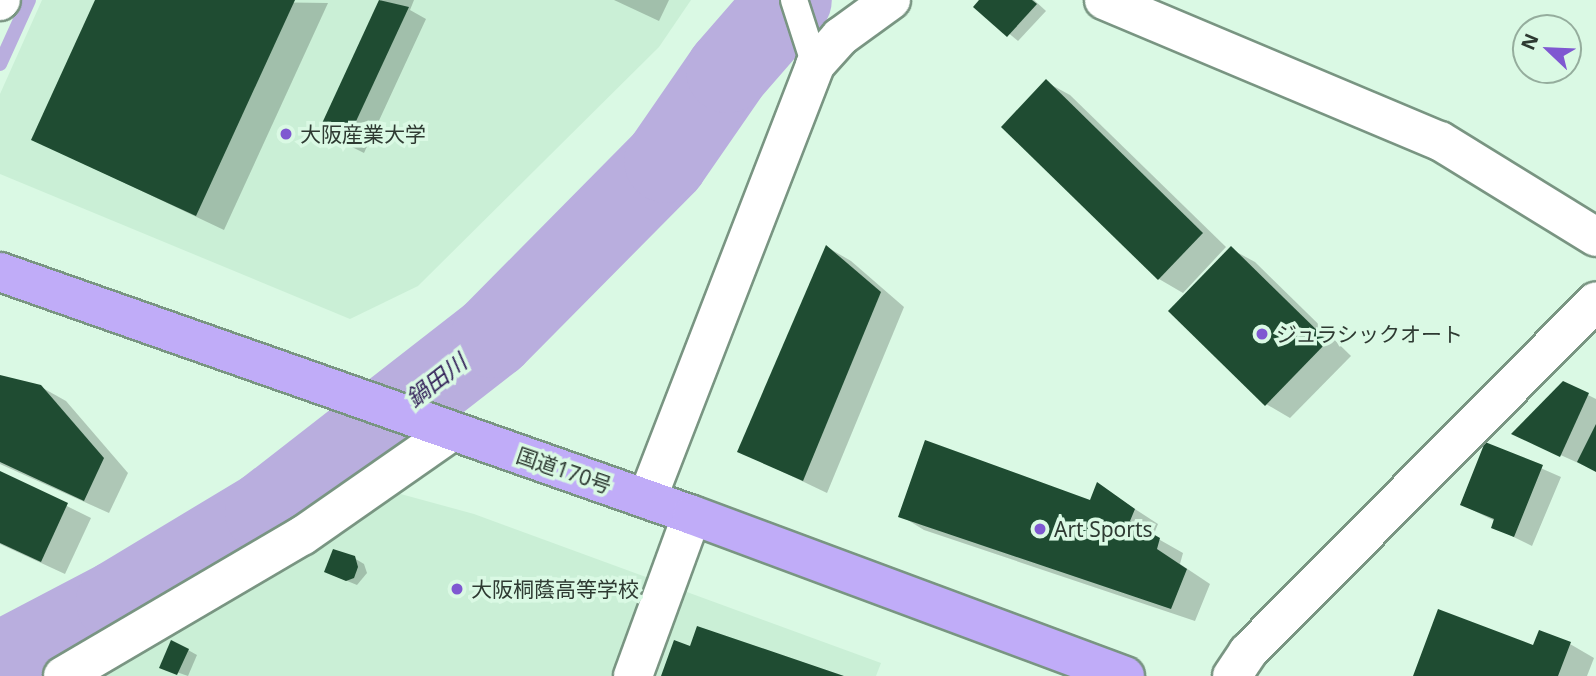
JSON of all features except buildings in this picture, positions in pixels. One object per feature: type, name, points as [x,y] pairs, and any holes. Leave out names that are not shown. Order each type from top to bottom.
[{"type":"highway","name":"国道170号","points":[[0,272],[692,515],[1125,676]]},
{"type":"street","points":[[647,499],[810,50],[840,37],[891,0]]},
{"type":"street","points":[[1104,0],[1440,141],[1596,237]]},
{"type":"street","points":[[1232,676],[1248,652],[1596,301]]},
{"type":"street","points":[[63,676],[302,536],[437,427]]},
{"type":"street","points":[[633,676],[692,515]]},
{"type":"lane","points":[[794,0],[810,50]]},
{"type":"shaded area","name":"大阪産業大学","points":[[42,0],[691,0],[659,47],[418,286],[350,319],[0,174],[0,94]]},
{"type":"shaded area","name":"大阪桐蔭高等学校","points":[[397,493],[474,514],[881,663],[876,676],[90,676]]},
{"type":"waterway","points":[[0,64],[29,0]]},
{"type":"waterway","name":"鍋田川","points":[[0,664],[118,602],[267,512],[493,336],[666,161],[728,71],[790,0]]},
{"type":"place","name":"大阪産業大学","points":[[286,134]]},
{"type":"place","name":"ジュラシックオート","points":[[1262,334]]},
{"type":"place","name":"Art Sports","points":[[1040,529]]},
{"type":"place","name":"大阪桐蔭高等学校","points":[[457,589]]}]
